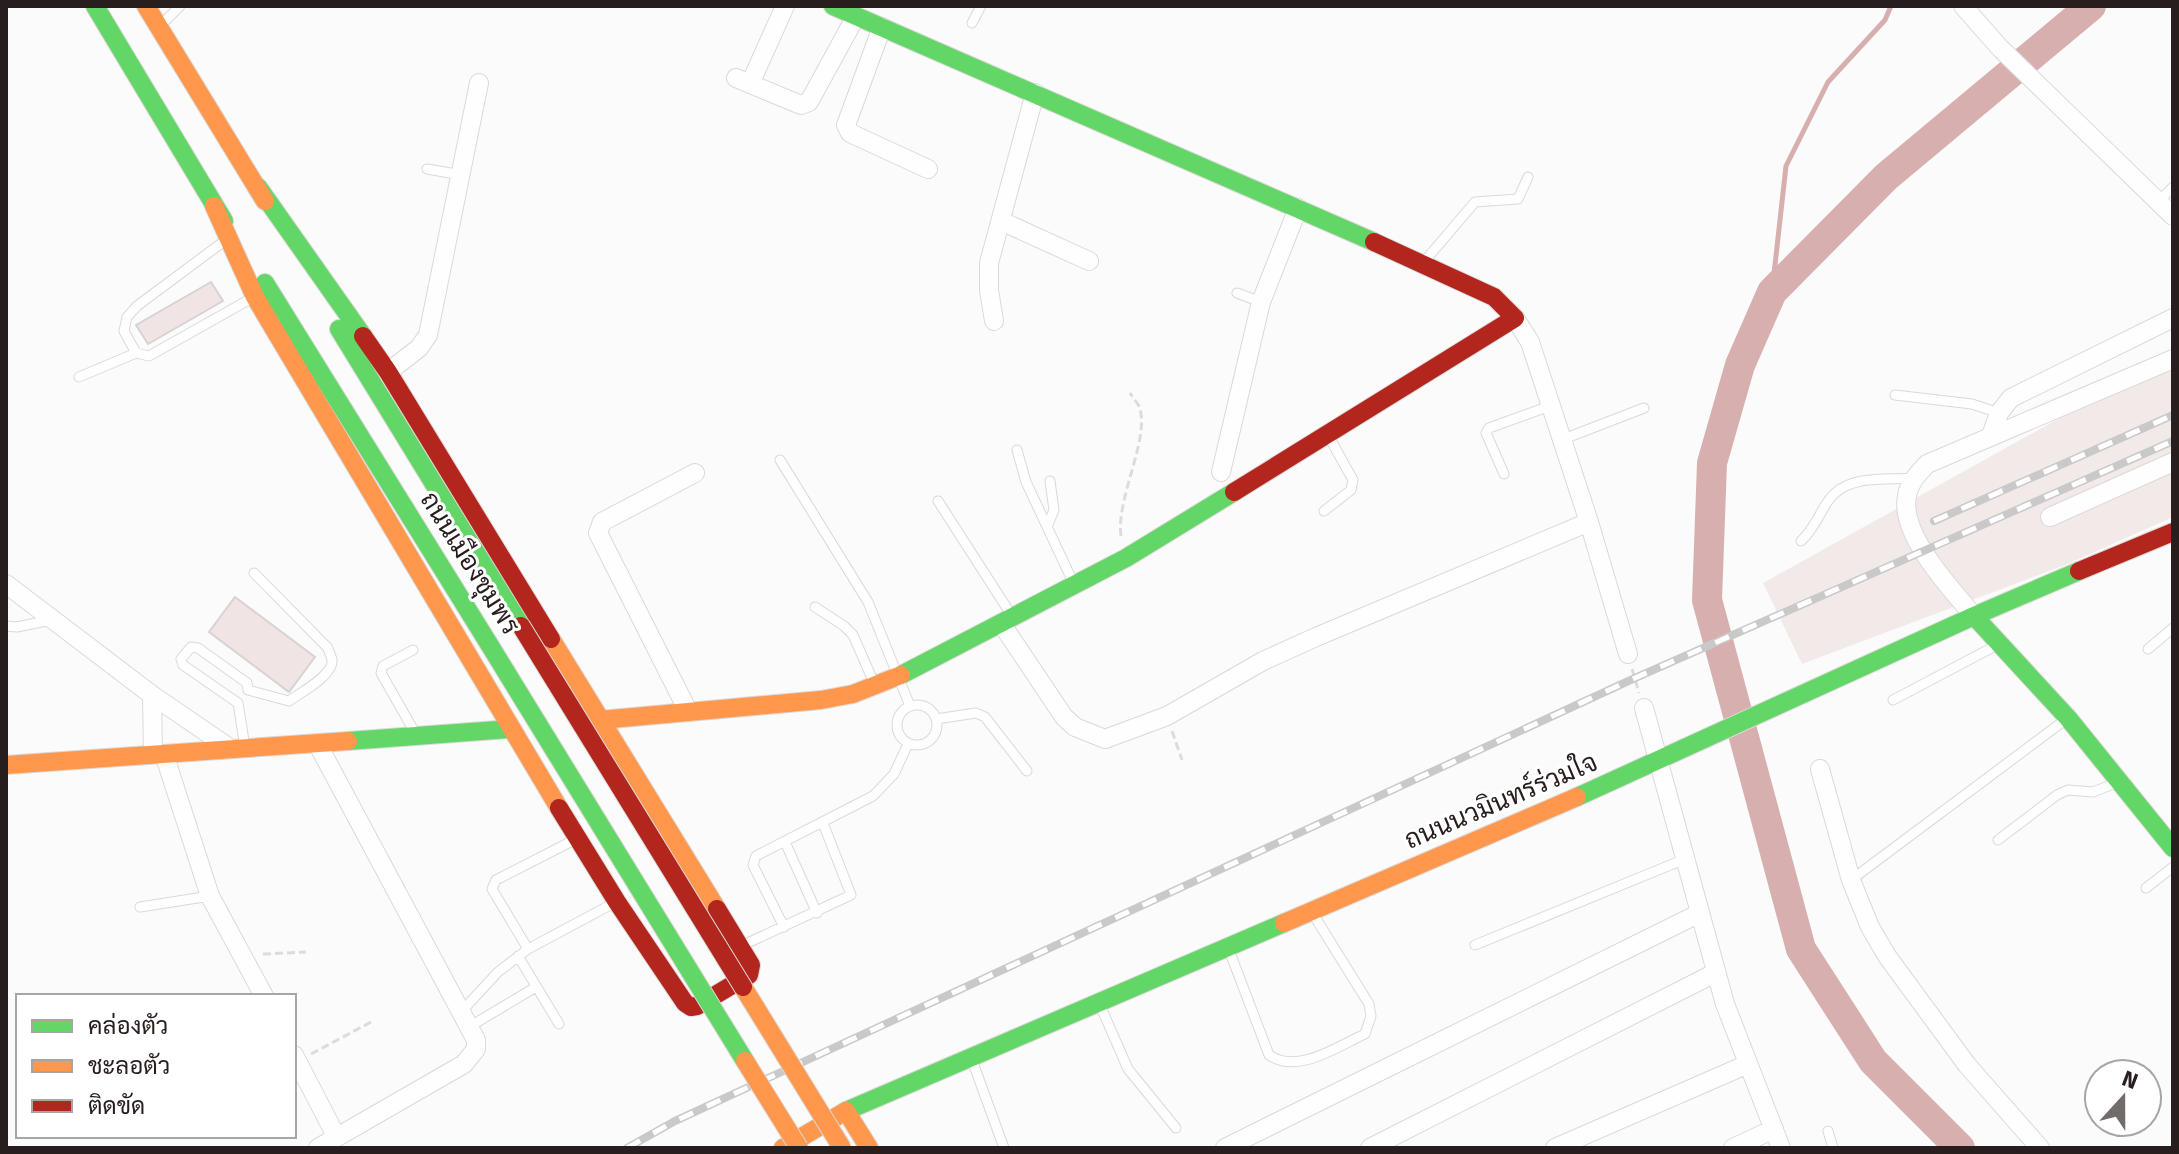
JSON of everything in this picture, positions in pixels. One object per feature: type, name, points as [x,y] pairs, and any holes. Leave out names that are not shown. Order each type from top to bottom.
[{"type":"street","name":"ถนนเมืองชุมพร","points":[[95,6],[214,206],[286,313],[799,1148]]},
{"type":"street","name":"ถนนเมืองชุมพร","points":[[146,6],[258,187],[314,289],[842,1148]]},
{"type":"street","points":[[785,6],[743,81],[801,105],[809,102],[856,16]]},
{"type":"street","points":[[833,6],[1298,208],[1494,297],[1515,318],[1530,342],[1628,654]]},
{"type":"street","points":[[1963,6],[2000,48],[2173,216]]},
{"type":"street","points":[[882,27],[846,125],[850,133],[928,169]]},
{"type":"street","points":[[388,372],[419,348],[428,335],[479,83]]},
{"type":"street","points":[[994,321],[989,263],[1035,93]]},
{"type":"street","points":[[214,206],[255,297],[511,729],[617,902],[685,1003],[691,1007],[697,1006],[749,975],[751,965],[741,946],[388,372],[258,187]]},
{"type":"street","points":[[1221,472],[1261,302],[1298,208]]},
{"type":"street","points":[[1001,221],[1089,261]]},
{"type":"street","points":[[600,720],[821,700],[853,694],[899,676],[1126,558],[1515,318]]},
{"type":"street","points":[[1991,436],[1999,413],[2011,398],[2173,318]]},
{"type":"street","points":[[2173,359],[1927,464],[1913,478],[1906,498],[1908,516],[1923,552],[1939,575],[2068,718],[2173,848]]},
{"type":"street","points":[[2050,517],[2173,462]]},
{"type":"street","points":[[688,711],[598,533],[602,522],[695,473]]},
{"type":"street","points":[[1006,620],[1064,717],[1075,727],[1105,739],[1167,716],[1263,661],[1589,522]]},
{"type":"street","name":"ถนนนวมินทร์ร่วมใจ","points":[[783,1148],[846,1111],[1660,761],[1974,616],[2173,532]]},
{"type":"street","points":[[6,584],[152,695],[238,748]]},
{"type":"street","points":[[152,695],[159,754],[210,896],[263,994]]},
{"type":"street","points":[[1644,708],[1715,973],[1781,1148]]},
{"type":"street","points":[[6,765],[511,729]]},
{"type":"street","points":[[317,743],[476,1040],[476,1049],[464,1064],[318,1148]]},
{"type":"street","points":[[1820,769],[1851,880],[1870,927],[1887,956],[1967,1065],[2040,1148]]},
{"type":"street","points":[[1225,1148],[1700,913]]},
{"type":"street","points":[[1370,1148],[1715,973]]},
{"type":"street","points":[[296,1058],[336,1136]]},
{"type":"street","points":[[1555,1148],[1748,1064]]},
{"type":"street","points":[[846,1111],[869,1148]]},
{"type":"street","points":[[1733,1148],[1774,1129]]},
{"type":"lane","points":[[159,27],[180,6]]},
{"type":"lane","points":[[972,23],[981,6]]},
{"type":"lane","points":[[427,169],[462,175]]},
{"type":"lane","points":[[1422,264],[1475,202],[1518,199],[1528,177]]},
{"type":"lane","points":[[2159,201],[2173,187]]},
{"type":"lane","points":[[136,353],[124,331],[127,317],[137,306],[228,239]]},
{"type":"lane","points":[[1237,293],[1261,302]]},
{"type":"lane","points":[[79,377],[136,353],[149,356],[255,297]]},
{"type":"lane","points":[[1895,395],[1972,404],[1999,413]]},
{"type":"lane","points":[[1504,474],[1486,433],[1489,428],[1550,406]]},
{"type":"lane","points":[[1561,440],[1644,408]]},
{"type":"lane","points":[[1324,511],[1351,490],[1353,480],[1328,435]]},
{"type":"lane","points":[[1017,450],[1026,482],[1075,585]]},
{"type":"lane","points":[[780,460],[868,602],[910,706]]},
{"type":"lane","points":[[1801,541],[1813,531],[1833,495],[1856,481],[1913,478]]},
{"type":"lane","points":[[1047,527],[1054,510],[1050,481]]},
{"type":"lane","points":[[938,501],[1006,620]]},
{"type":"lane","points":[[248,690],[289,701],[325,675],[331,669],[332,660],[327,647],[254,573]]},
{"type":"lane","points":[[815,607],[853,635],[876,686]]},
{"type":"lane","points":[[6,626],[17,627],[55,619]]},
{"type":"lane","points":[[2148,649],[2173,628]]},
{"type":"lane","points":[[1893,700],[2000,644]]},
{"type":"lane","points":[[238,703],[183,665],[181,659],[191,647],[198,648],[247,683],[248,690],[238,703],[238,748]]},
{"type":"lane","points":[[413,650],[383,666],[381,673],[417,736]]},
{"type":"lane","points":[[910,706],[926,707],[936,719],[936,734],[931,741],[916,746],[908,744],[897,732],[903,710],[910,706]]},
{"type":"lane","points":[[936,719],[976,713],[985,717],[1027,771]]},
{"type":"lane","points":[[1851,880],[2068,718]]},
{"type":"lane","points":[[784,927],[753,865],[756,856],[873,796],[887,783],[908,744]]},
{"type":"lane","points":[[1998,840],[2057,795],[2068,790],[2093,792],[2119,781]]},
{"type":"lane","points":[[741,946],[849,898],[852,892],[823,823]]},
{"type":"lane","points":[[528,949],[492,889],[496,880],[578,838]]},
{"type":"lane","points":[[785,842],[817,913]]},
{"type":"lane","points":[[1475,945],[1685,859]]},
{"type":"lane","points":[[2146,888],[2173,867]]},
{"type":"lane","points":[[140,907],[210,896]]},
{"type":"lane","points":[[465,1020],[498,972],[518,956],[617,902]]},
{"type":"lane","points":[[1228,947],[1269,1055],[1277,1061],[1301,1062],[1365,1034],[1371,1016],[1369,1004],[1311,911]]},
{"type":"lane","points":[[518,956],[559,1024]]},
{"type":"lane","points":[[465,1020],[536,987]]},
{"type":"lane","points":[[1099,1002],[1128,1069],[1176,1128]]},
{"type":"lane","points":[[971,1057],[1004,1148]]},
{"type":"lane","points":[[1828,1131],[1833,1148]]},
{"type":"path","points":[[1126,558],[1120,531],[1121,516],[1141,430],[1140,409],[1130,393]]},
{"type":"path","points":[[1628,654],[1644,708]]},
{"type":"path","points":[[1167,716],[1182,760]]},
{"type":"path","points":[[243,956],[306,952]]},
{"type":"path","points":[[296,1058],[373,1021]]},
{"type":"shaded area","points":[[2173,355],[2173,517],[2065,565],[1802,664],[1763,583]]},
{"type":"building","points":[[211,282],[223,301],[148,344],[136,325]]},
{"type":"building","points":[[235,597],[315,657],[289,692],[209,632]]},
{"type":"waterway","points":[[1772,292],[1786,166],[1828,82],[1885,20],[1891,6]]},
{"type":"waterway","points":[[1960,1148],[1873,1061],[1801,949],[1707,600],[1712,463],[1740,365],[1772,292],[1886,177],[2091,6]]},
{"type":"railway","points":[[1934,521],[2173,415]]},
{"type":"railway","points":[[627,1148],[675,1121],[1635,678],[2173,441]]},
{"type":"traffic: fast","points":[[95,6],[224,221]]},
{"type":"traffic: fast","points":[[833,6],[1374,242]]},
{"type":"traffic: fast","points":[[258,187],[363,336]]},
{"type":"traffic: fast","points":[[265,283],[489,644]]},
{"type":"traffic: fast","points":[[339,329],[521,626]]},
{"type":"traffic: fast","points":[[901,675],[1126,558],[1234,492]]},
{"type":"traffic: fast","points":[[1577,797],[2079,571]]},
{"type":"traffic: fast","points":[[1974,616],[2068,718],[2173,848]]},
{"type":"traffic: fast","points":[[489,644],[745,1061]]},
{"type":"traffic: fast","points":[[348,741],[511,729]]},
{"type":"traffic: fast","points":[[846,1111],[1284,923]]},
{"type":"traffic: slow","points":[[146,6],[265,201]]},
{"type":"traffic: slow","points":[[214,206],[255,297],[559,808]]},
{"type":"traffic: slow","points":[[551,639],[717,909]]},
{"type":"traffic: slow","points":[[600,720],[821,700],[853,694],[901,675]]},
{"type":"traffic: slow","points":[[6,765],[348,741]]},
{"type":"traffic: slow","points":[[1284,923],[1577,797]]},
{"type":"traffic: slow","points":[[743,987],[842,1148]]},
{"type":"traffic: slow","points":[[745,1061],[799,1148]]},
{"type":"traffic: slow","points":[[783,1148],[846,1111],[869,1148]]},
{"type":"traffic: jam","points":[[1234,492],[1515,318],[1494,297],[1374,242]]},
{"type":"traffic: jam","points":[[363,336],[551,639]]},
{"type":"traffic: jam","points":[[2079,571],[2173,532]]},
{"type":"traffic: jam","points":[[521,626],[743,987]]},
{"type":"traffic: jam","points":[[559,808],[617,902],[685,1003],[691,1007],[749,975],[751,965],[717,909]]}]
